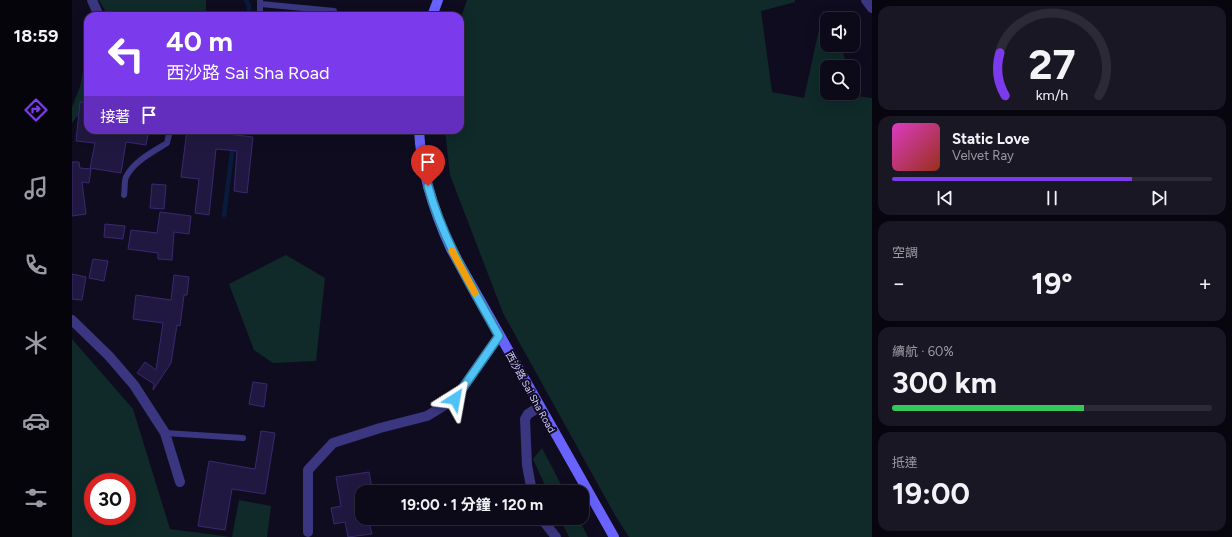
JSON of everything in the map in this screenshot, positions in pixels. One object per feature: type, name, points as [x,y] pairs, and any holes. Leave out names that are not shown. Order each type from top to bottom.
[{"type":"main road","points":[[434,12],[438,0]]},
{"type":"main road","name":"西沙路 Sai Sha Road","points":[[420,134],[426,176],[443,232],[461,268],[499,336],[614,537]]},
{"type":"street","points":[[92,0],[96,12]]},
{"type":"street","points":[[866,0],[872,8]]},
{"type":"street","points":[[72,320],[109,356],[134,385],[165,433],[180,482]]},
{"type":"street","points":[[308,532],[308,470],[333,443],[380,428],[427,416],[455,399],[499,336]]},
{"type":"street","points":[[531,485],[527,465],[525,419],[528,414],[539,407]]},
{"type":"street","points":[[547,525],[556,537]]},
{"type":"lane","points":[[260,2],[334,12]]},
{"type":"lane","points":[[124,195],[126,178],[132,169],[145,157],[167,143],[169,134]]},
{"type":"lane","points":[[165,433],[243,438]]},
{"type":"green space","points":[[99,0],[206,0],[206,12],[106,12]]},
{"type":"green space","points":[[467,0],[795,0],[795,2],[761,11],[772,92],[804,98],[820,25],[820,52],[843,52],[845,60],[820,60],[820,100],[860,100],[860,96],[872,98],[872,537],[629,537],[615,515],[503,313],[450,175],[445,134],[464,134],[464,12]]},
{"type":"green space","points":[[84,66],[84,108],[72,123],[72,107],[80,87]]},
{"type":"green space","points":[[286,255],[325,278],[316,361],[273,363],[254,350],[229,284]]},
{"type":"green space","points":[[72,339],[133,409],[170,529],[231,537],[72,537]]},
{"type":"green space","points":[[542,448],[561,485],[545,485],[533,459]]},
{"type":"green space","points":[[239,500],[271,506],[267,537],[232,537]]},
{"type":"green space","points":[[563,525],[582,525],[588,537],[569,537]]},
{"type":"building","points":[[80,102],[84,102],[84,134],[148,134],[146,145],[126,142],[121,173],[90,168],[95,143],[76,141]]},
{"type":"building","points":[[186,134],[227,134],[253,137],[247,193],[234,191],[237,151],[216,149],[209,215],[195,213],[199,179],[181,177]]},
{"type":"building","points":[[72,162],[79,162],[80,168],[91,169],[89,183],[82,182],[86,214],[72,216]]},
{"type":"building","points":[[152,184],[166,185],[164,209],[150,208]]},
{"type":"building","points":[[160,212],[191,216],[189,234],[174,232],[172,260],[158,259],[158,253],[128,249],[131,230],[157,233]]},
{"type":"building","points":[[105,224],[125,226],[123,239],[104,237]]},
{"type":"building","points":[[93,259],[108,261],[104,281],[89,278]]},
{"type":"building","points":[[72,274],[86,277],[82,300],[72,299]]},
{"type":"building","points":[[174,275],[189,277],[187,295],[184,295],[180,326],[177,325],[171,363],[153,390],[154,384],[137,373],[145,362],[156,370],[163,323],[133,319],[136,295],[171,300]]},
{"type":"building","points":[[253,382],[267,384],[264,407],[249,404]]},
{"type":"building","points":[[261,431],[275,433],[265,494],[232,489],[225,530],[198,526],[209,461],[255,469]]},
{"type":"building","points":[[369,472],[371,485],[355,485],[355,525],[370,525],[372,534],[348,537],[345,522],[334,524],[331,508],[341,506],[336,477]]},
{"type":"waterway","points":[[246,0],[249,6],[249,12]]},
{"type":"waterway","points":[[224,215],[234,134]]},
{"type":"slow traffic","points":[[452,251],[475,293]]},
{"type":"route","points":[[428,186],[437,216],[451,249],[499,336],[455,399]]}]
